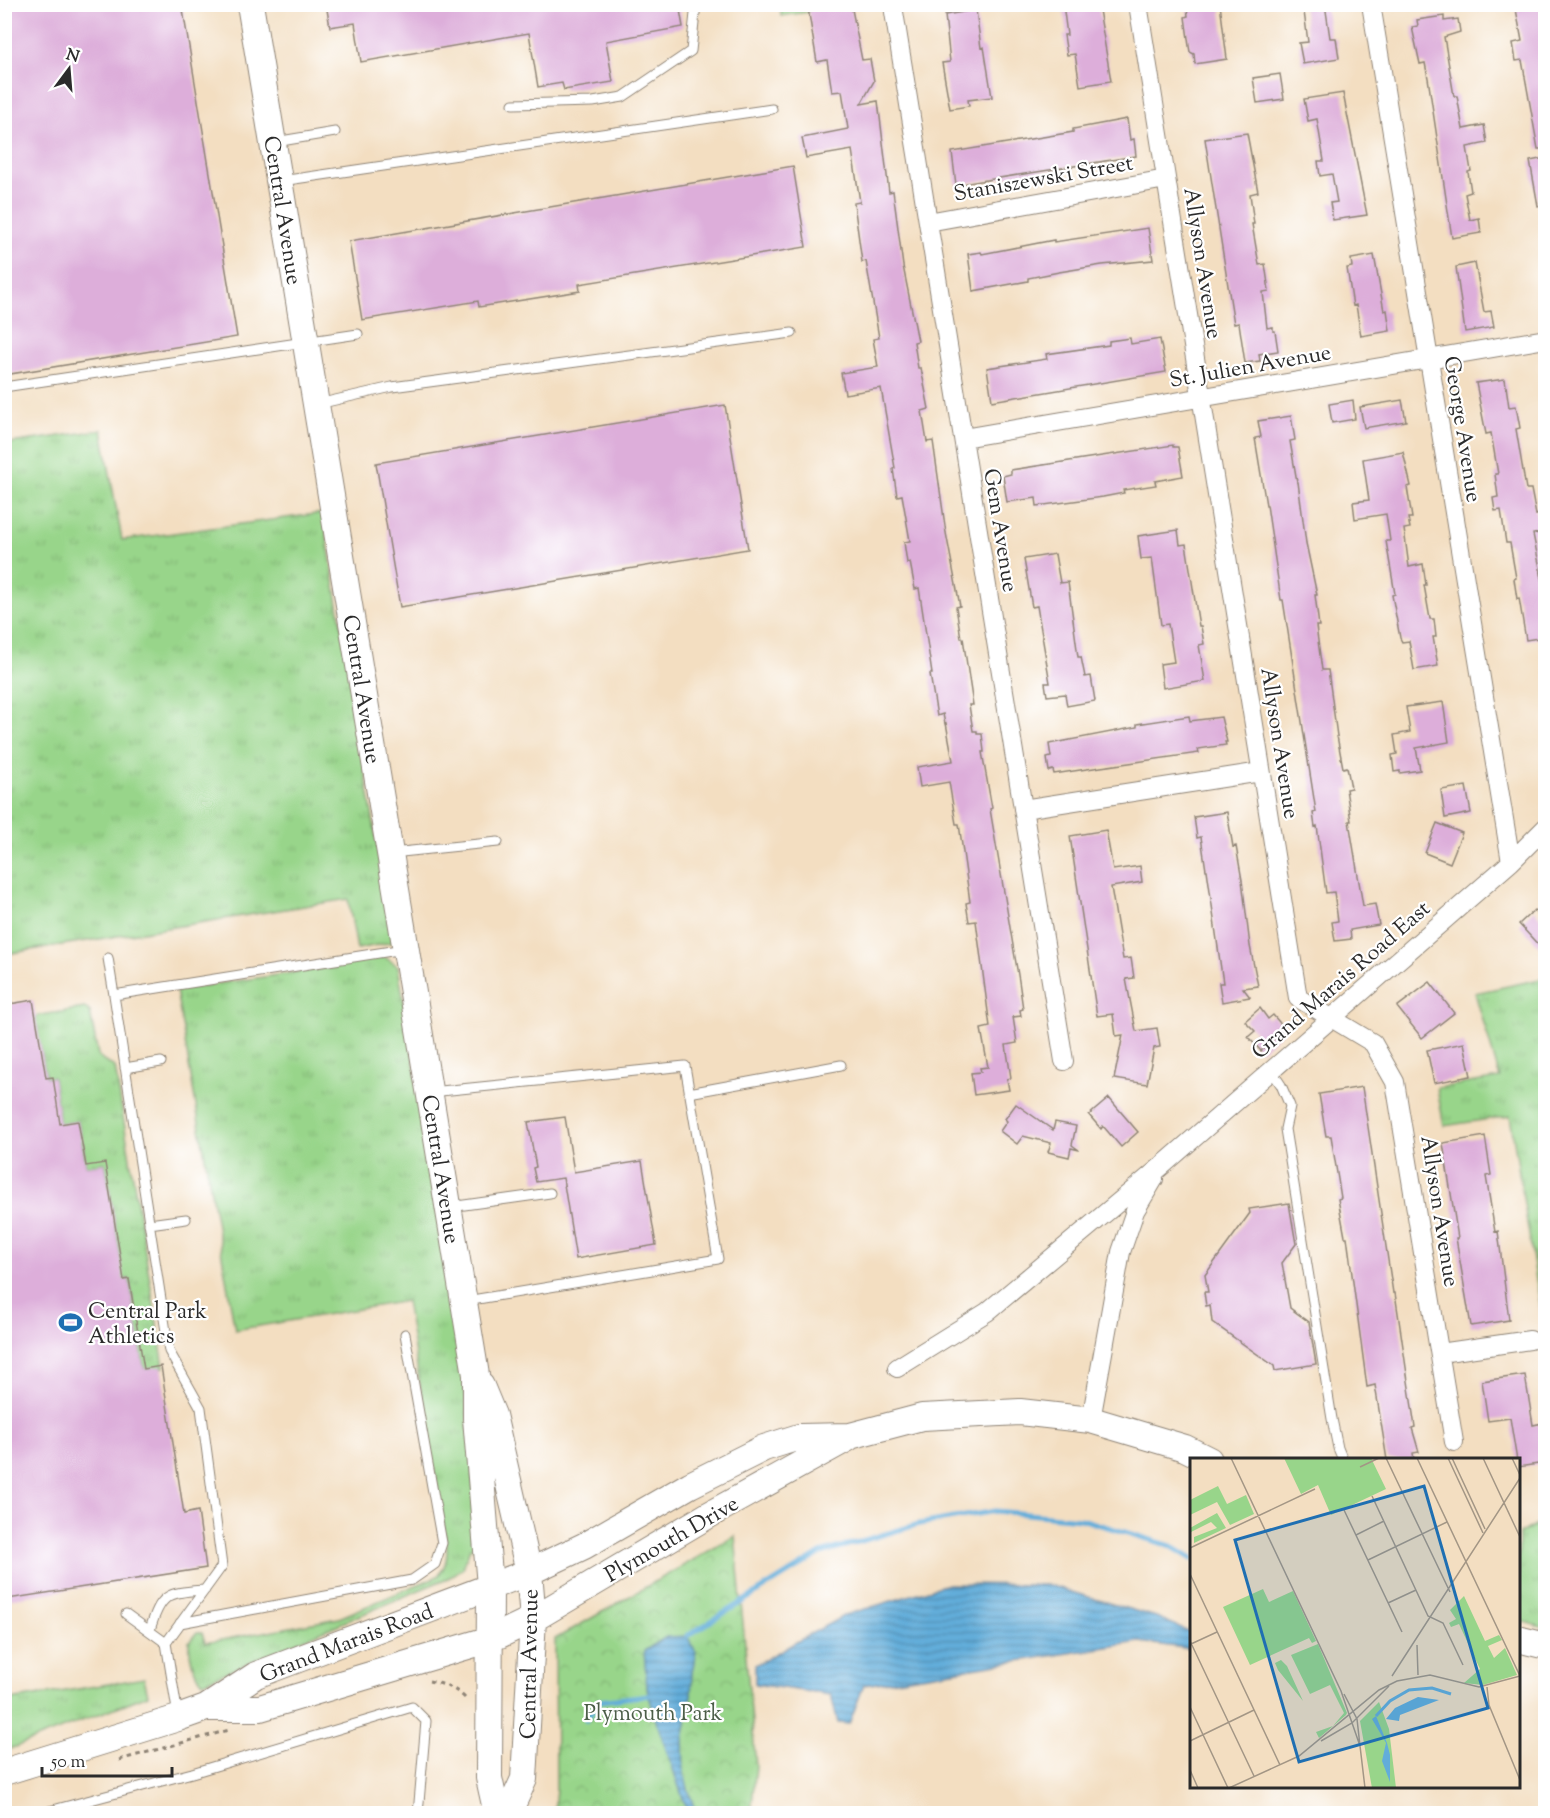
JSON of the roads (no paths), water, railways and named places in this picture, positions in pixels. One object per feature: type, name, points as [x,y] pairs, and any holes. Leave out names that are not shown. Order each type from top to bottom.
[{"type":"street","name":"Central Avenue","points":[[250,4],[476,1374],[476,1418],[490,1586],[489,1778],[497,1814]]},
{"type":"street","name":"Allyson Avenue","points":[[1138,4],[1298,998],[1373,1043],[1395,1082],[1454,1442]]},
{"type":"street","name":"George Avenue","points":[[1371,4],[1511,861]]},
{"type":"street","name":"Gem Avenue","points":[[893,6],[1064,1061]]},
{"type":"street","name":"Staniszewski Street","points":[[928,222],[1166,179]]},
{"type":"street","name":"St. Julien Avenue","points":[[963,438],[1545,339]]},
{"type":"street","points":[[1023,809],[1262,772]]},
{"type":"street","name":"Grand Marais Road East","points":[[897,1368],[987,1312],[1163,1165],[1511,861],[1545,827]]},
{"type":"street","name":"Grand Marais Road East","points":[[1091,1420],[1121,1252],[1135,1211],[1163,1165]]},
{"type":"street","points":[[1440,1353],[1530,1340]]},
{"type":"street","name":"Central Avenue","points":[[476,1374],[493,1415],[530,1572],[533,1619],[524,1779],[508,1814]]},
{"type":"street","name":"Plymouth Drive","points":[[490,1586],[530,1572],[584,1546],[690,1485],[764,1448],[799,1437],[850,1436],[922,1417],[1020,1412],[1091,1420],[1185,1448],[1205,1458]]},
{"type":"street","name":"Plymouth Drive","points":[[491,1639],[533,1619],[707,1516],[850,1436]]},
{"type":"street","name":"Grand Marais Road","points":[[4,1772],[178,1718],[206,1707],[256,1675],[490,1586]]},
{"type":"street","name":"Grand Marais Road","points":[[206,1707],[260,1708],[491,1639]]},
{"type":"street","points":[[1520,1640],[1545,1646]]},
{"type":"lane","points":[[513,104],[593,102],[623,97],[691,51],[696,4]]},
{"type":"lane","points":[[279,181],[772,109]]},
{"type":"lane","points":[[273,142],[335,132]]},
{"type":"lane","points":[[316,404],[392,387],[792,333]]},
{"type":"lane","points":[[4,387],[306,344],[358,334]]},
{"type":"lane","points":[[390,853],[498,842]]},
{"type":"lane","points":[[114,995],[405,948]]},
{"type":"lane","points":[[108,958],[169,1351],[201,1408],[222,1566],[166,1642]]},
{"type":"lane","points":[[125,1068],[160,1062]]},
{"type":"lane","points":[[689,1093],[841,1065]]},
{"type":"lane","points":[[429,1092],[685,1066],[718,1259],[464,1301]]},
{"type":"lane","points":[[1271,1070],[1281,1085],[1290,1106],[1285,1129],[1332,1419],[1342,1458]]},
{"type":"lane","points":[[448,1207],[550,1193]]},
{"type":"lane","points":[[149,1224],[186,1218]]},
{"type":"lane","points":[[180,1623],[412,1580],[435,1564],[442,1543],[405,1334]]},
{"type":"lane","points":[[150,1630],[156,1610],[162,1600],[174,1592],[205,1590]]},
{"type":"lane","points":[[126,1614],[166,1642],[178,1718]]},
{"type":"lane","points":[[38,1814],[192,1773],[412,1707],[426,1721],[418,1814]]},
{"type":"water","points":[[948,1584],[1048,1585],[1156,1617],[1190,1632],[1190,1649],[1139,1642],[864,1685],[849,1724],[838,1723],[831,1695],[755,1684],[755,1665],[845,1615]]},
{"type":"water","points":[[687,1636],[696,1652],[692,1672],[691,1698],[683,1739],[684,1775],[696,1814],[688,1813],[655,1717],[647,1688],[644,1651],[666,1637]]},
{"type":"waterway","points":[[687,1636],[821,1553],[919,1524],[995,1511],[1081,1519],[1171,1546],[1190,1558]]},
{"type":"waterway","points":[[586,1720],[599,1701],[649,1695]]},
{"type":"place","name":"Central Park Athletics","points":[[70,1323]]},
{"type":"park label","name":"Plymouth Park","points":[[653,1712]]}]
